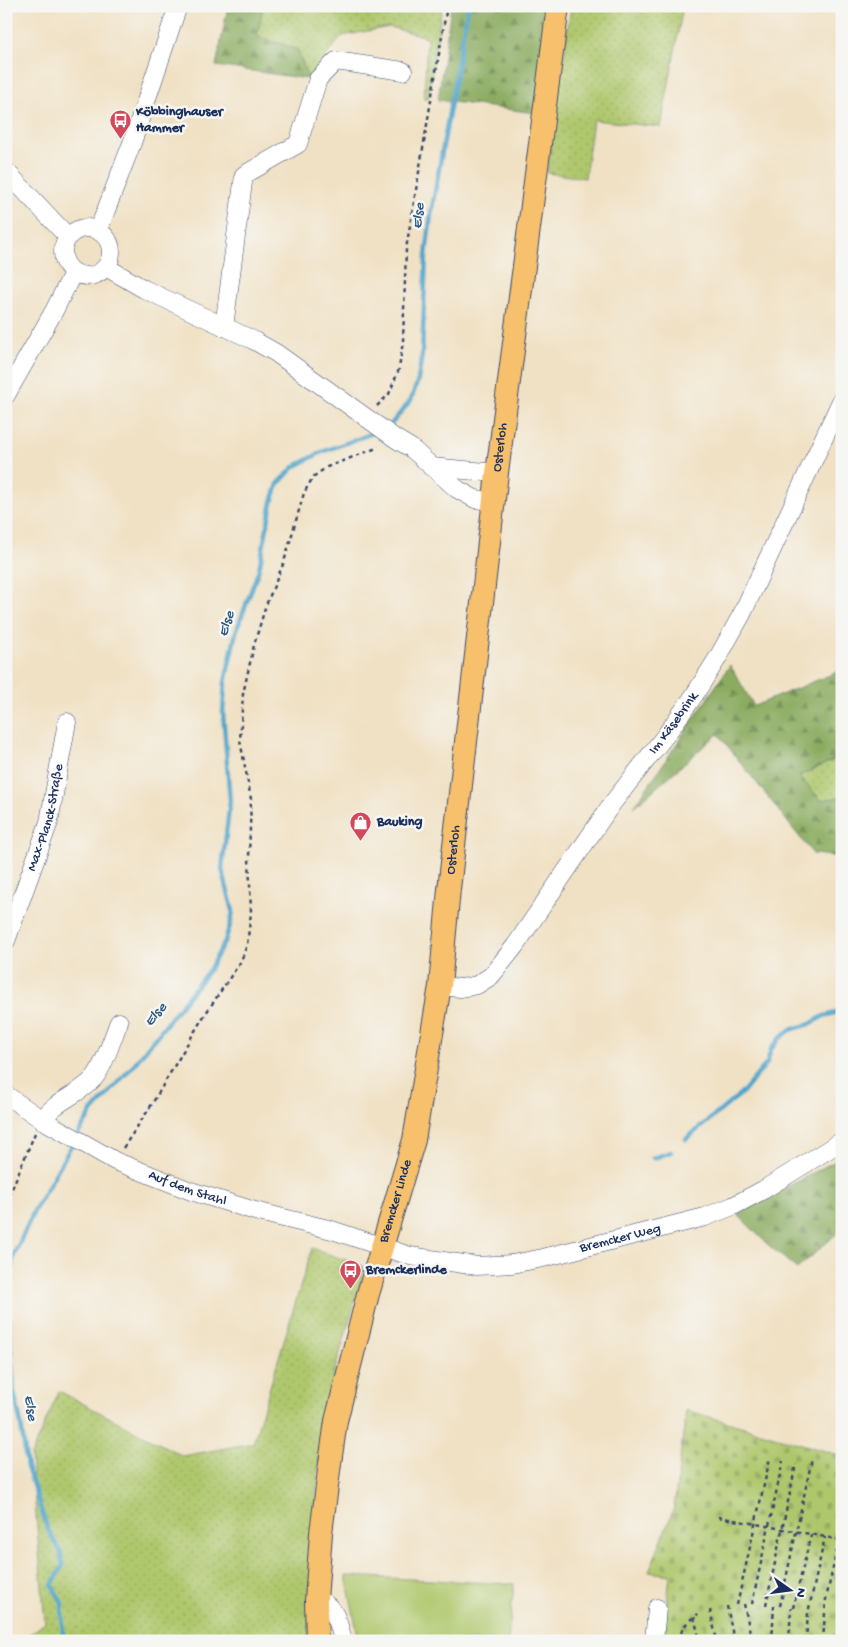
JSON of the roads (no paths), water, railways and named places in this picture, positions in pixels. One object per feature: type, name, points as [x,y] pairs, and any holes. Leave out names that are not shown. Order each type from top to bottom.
[{"type":"main road","name":"Osterloh","points":[[449,889],[497,473],[558,6]]},
{"type":"main road","name":"Bremcker Linde","points":[[317,1641],[316,1600],[321,1533],[336,1421],[368,1294],[414,1140],[440,986],[449,889]]},
{"type":"street","points":[[98,231],[132,143],[178,6]]},
{"type":"street","points":[[224,327],[244,175],[298,144],[318,79],[336,61],[403,71]]},
{"type":"street","points":[[6,170],[68,238]]},
{"type":"street","points":[[90,228],[98,231],[104,235],[110,247],[109,261],[106,267],[99,273],[91,276],[73,273],[68,267],[62,252],[64,244],[74,232],[90,228]]},
{"type":"street","points":[[106,267],[144,289],[276,353],[411,448],[457,489],[475,499],[494,501]]},
{"type":"street","points":[[6,395],[54,311],[73,273]]},
{"type":"street","name":"Im Käsebrink","points":[[440,986],[461,988],[477,985],[491,976],[520,939],[611,805],[693,697],[742,614],[842,399]]},
{"type":"street","points":[[431,466],[497,473]]},
{"type":"street","name":"Max-Planck-Straße","points":[[6,941],[49,822],[67,722]]},
{"type":"street","points":[[42,1119],[50,1110],[93,1079],[99,1071],[119,1022]]},
{"type":"street","name":"Auf dem Stahl","points":[[6,1095],[65,1134],[115,1162],[191,1191],[255,1211],[332,1230],[383,1246]]},
{"type":"street","name":"Bremcker Weg","points":[[383,1246],[426,1260],[477,1266],[512,1264],[543,1258],[683,1223],[733,1206],[842,1142]]},
{"type":"street","points":[[316,1600],[324,1601],[334,1611],[343,1641]]},
{"type":"street","points":[[654,1641],[657,1608]]},
{"type":"waterway","name":"Else","points":[[392,423],[411,400],[418,380],[422,355],[426,256],[431,214],[468,6]]},
{"type":"waterway","name":"Else","points":[[78,1134],[92,1112],[132,1067],[209,970],[225,941],[231,922],[233,911],[222,869],[230,801],[223,713],[225,682],[236,632],[259,569],[272,502],[278,484],[294,467],[322,452],[373,433]]},
{"type":"waterway","points":[[686,1139],[743,1092],[767,1063],[771,1049],[779,1039],[790,1030],[842,1011]]},
{"type":"waterway","name":"Else","points":[[65,1641],[63,1635],[62,1603],[52,1585],[63,1565],[60,1551],[48,1530],[27,1467],[14,1391],[7,1294],[14,1255],[34,1211],[74,1141]]},
{"type":"waterway","points":[[653,1158],[671,1152]]},
{"type":"place","name":"Köbbinghauser Hammer","points":[[120,139]]},
{"type":"place","name":"Bauking","points":[[361,841]]},
{"type":"place","name":"Bremckerlinde","points":[[350,1289]]}]
